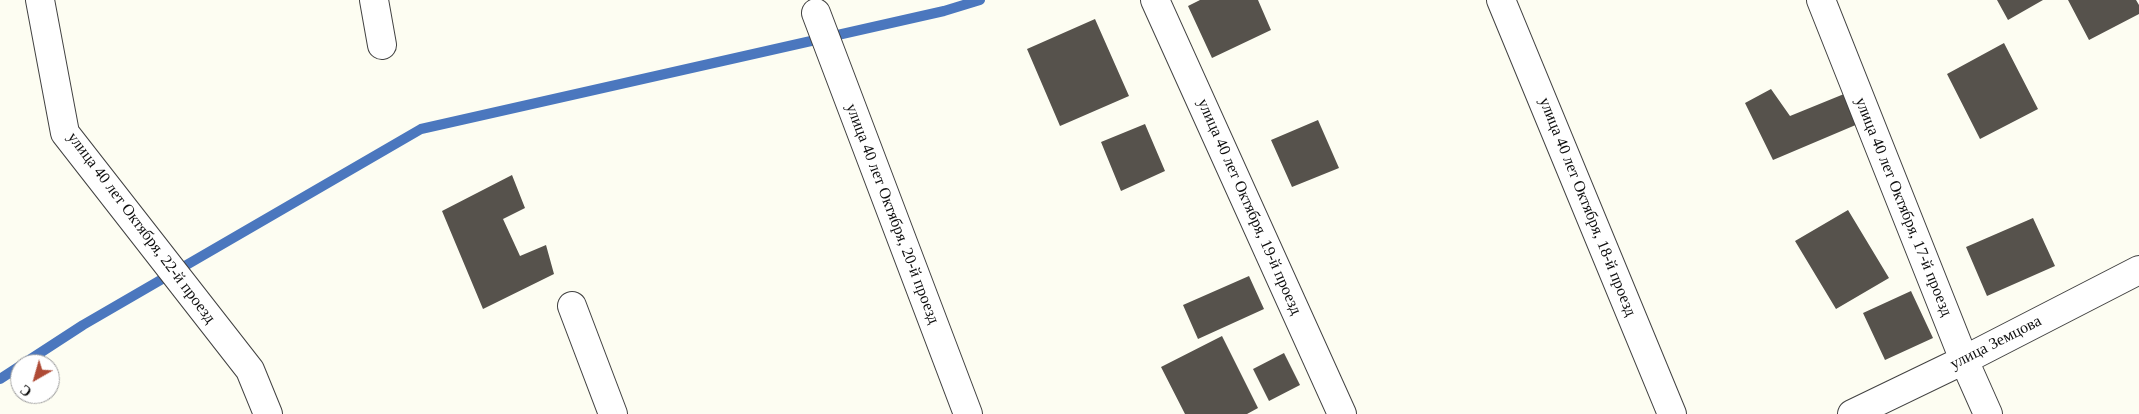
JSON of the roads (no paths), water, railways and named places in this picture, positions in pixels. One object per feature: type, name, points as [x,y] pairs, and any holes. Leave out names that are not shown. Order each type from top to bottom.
[{"type":"street","name":"улица 40 лет Октября, 22-й проезд","points":[[40,0],[66,133],[250,370],[268,414]]},
{"type":"street","points":[[374,0],[382,45]]},
{"type":"street","name":"улица 40 лет Октября, 19-й проезд","points":[[1155,0],[1342,414]]},
{"type":"street","name":"улица 40 лет Октября, 18-й проезд","points":[[1501,0],[1672,414]]},
{"type":"street","name":"улица 40 лет Октября, 17-й проезд","points":[[1821,0],[1964,360],[1988,414]]},
{"type":"street","name":"улица 40 лет Октября, 20-й проезд","points":[[816,13],[968,414]]},
{"type":"street","name":"улица Земцова","points":[[1852,414],[1964,360],[2139,270]]},
{"type":"street","points":[[572,306],[612,414]]},
{"type":"waterway","points":[[38,354],[83,325],[421,129],[944,11],[980,0]]},
{"type":"waterway","points":[[0,379],[10,372]]}]
